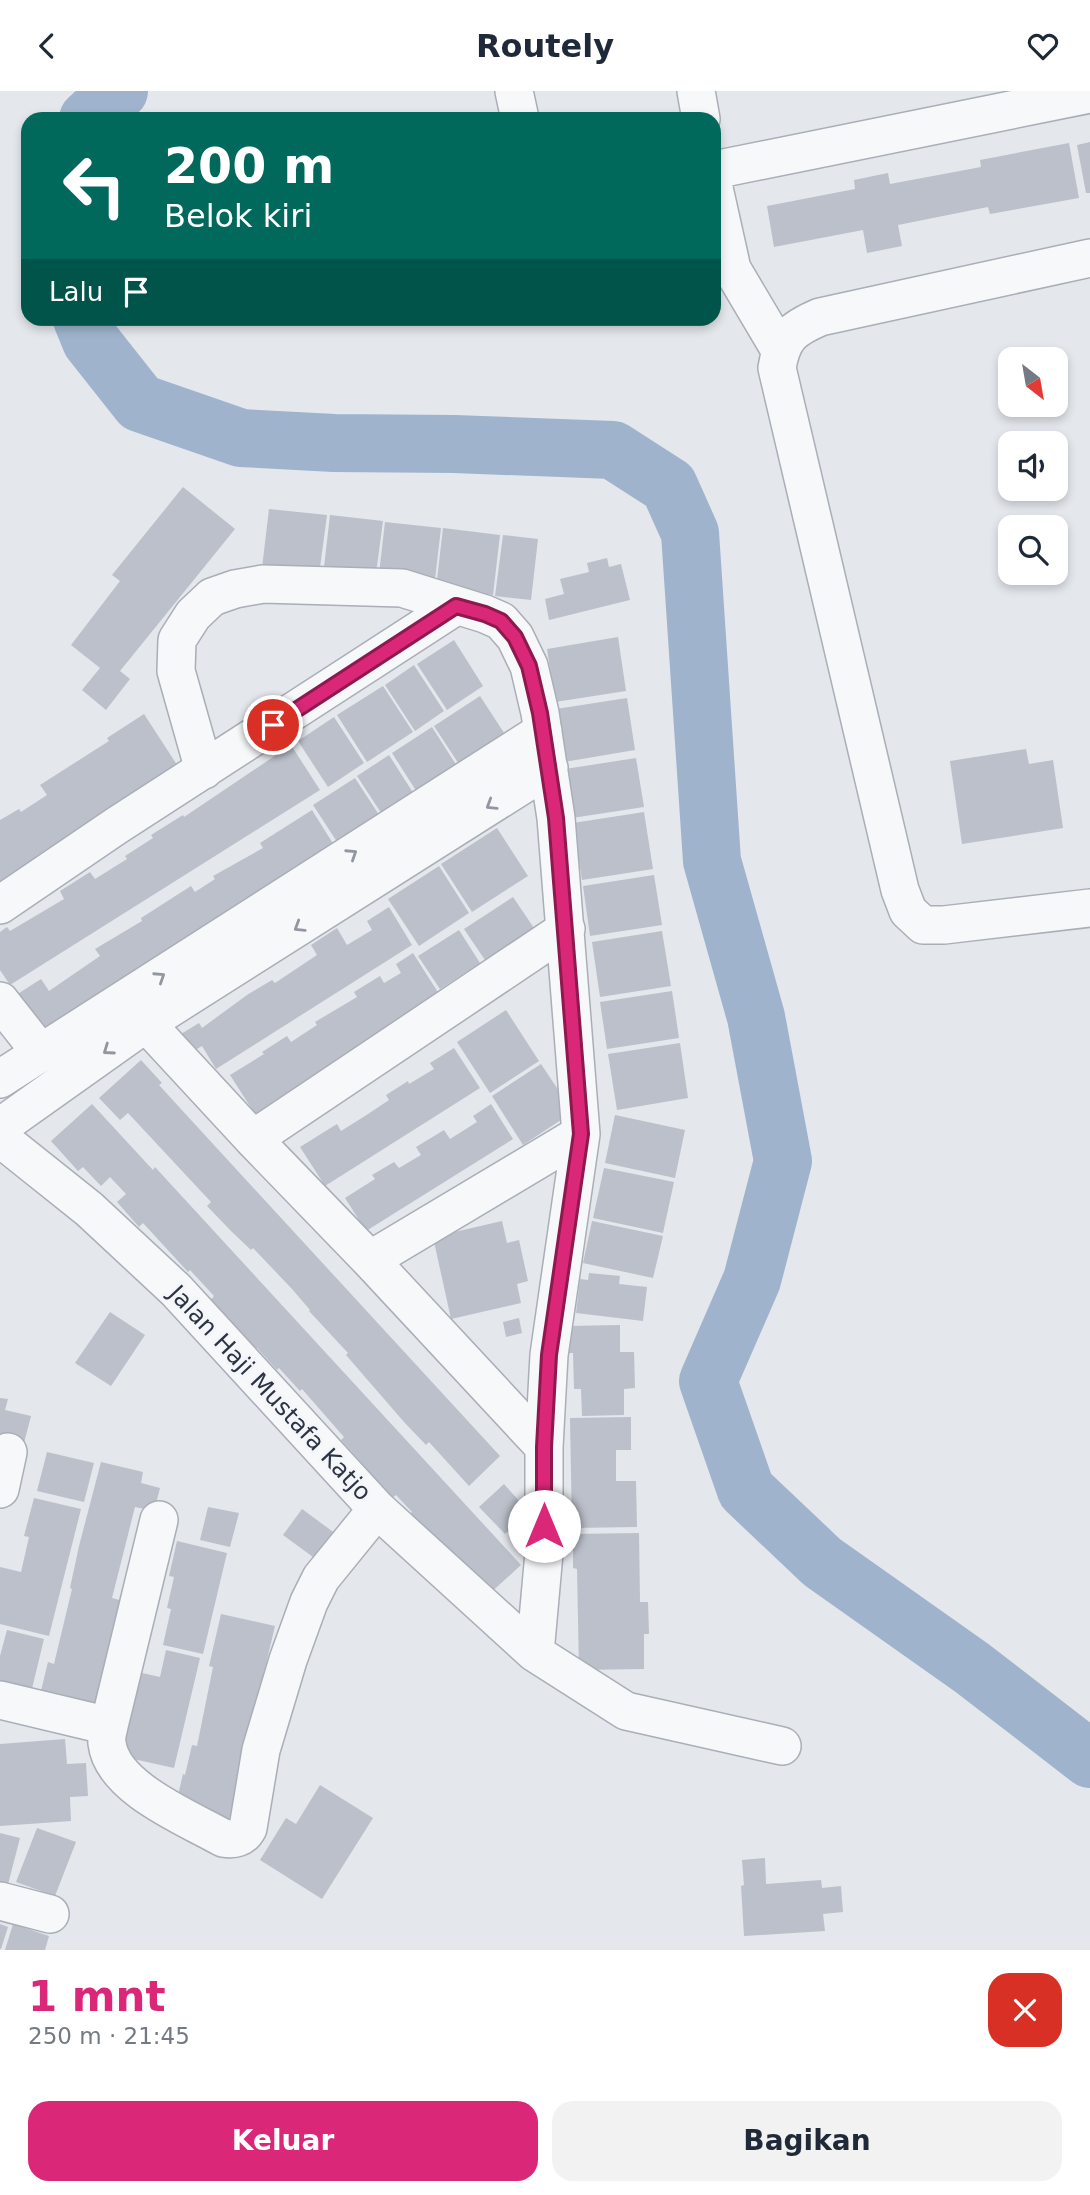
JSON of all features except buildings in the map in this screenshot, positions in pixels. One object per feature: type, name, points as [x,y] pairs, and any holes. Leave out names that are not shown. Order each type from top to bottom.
[{"type":"street","points":[[514,91],[518,112]]},
{"type":"street","points":[[696,91],[700,112]]},
{"type":"street","points":[[721,168],[1018,100],[1090,94]]},
{"type":"street","points":[[721,218],[733,269],[780,350]]},
{"type":"street","points":[[1090,258],[820,317],[790,334],[780,350],[777,368],[900,890],[908,911],[923,925],[944,925],[1090,908]]},
{"type":"street","points":[[204,770],[176,671],[177,640],[193,614],[212,597],[235,589],[263,584],[402,588],[501,621],[515,637],[529,666],[543,731],[556,818],[581,1134],[549,1355],[544,1447],[544,1553],[535,1653]]},
{"type":"street","points":[[0,905],[456,606]]},
{"type":"street","points":[[0,1127],[134,1012],[543,731]]},
{"type":"street","points":[[0,1079],[41,1053],[134,1012],[548,768]]},
{"type":"street","points":[[253,1139],[566,929]]},
{"type":"street","points":[[0,1001],[41,1053]]},
{"type":"street","points":[[134,1012],[544,1447]]},
{"type":"street","points":[[370,1260],[581,1134]]},
{"type":"street","name":"Jalan Haji Mustafa Katjo","points":[[0,1138],[89,1209],[176,1290],[377,1509],[535,1653],[626,1711],[782,1745]]},
{"type":"street","points":[[0,1489],[8,1452]]},
{"type":"street","points":[[159,1520],[107,1742],[118,1768],[143,1793],[223,1838],[231,1839],[246,1834],[261,1750],[309,1602],[321,1579],[377,1509]]},
{"type":"street","points":[[0,1700],[109,1726]]},
{"type":"street","points":[[0,1901],[50,1914]]},
{"type":"waterway","points":[[96,112],[119,91]]},
{"type":"waterway","points":[[85,326],[91,341],[140,403],[241,438],[613,450],[669,486],[690,533],[712,861],[756,1017],[783,1161],[752,1280],[708,1381],[746,1490],[822,1562],[972,1668],[1090,1759]]},
{"type":"route","points":[[273,725],[456,606],[501,621],[515,637],[529,666],[540,713],[556,818],[581,1134],[549,1355],[544,1447],[544,1526]]}]
